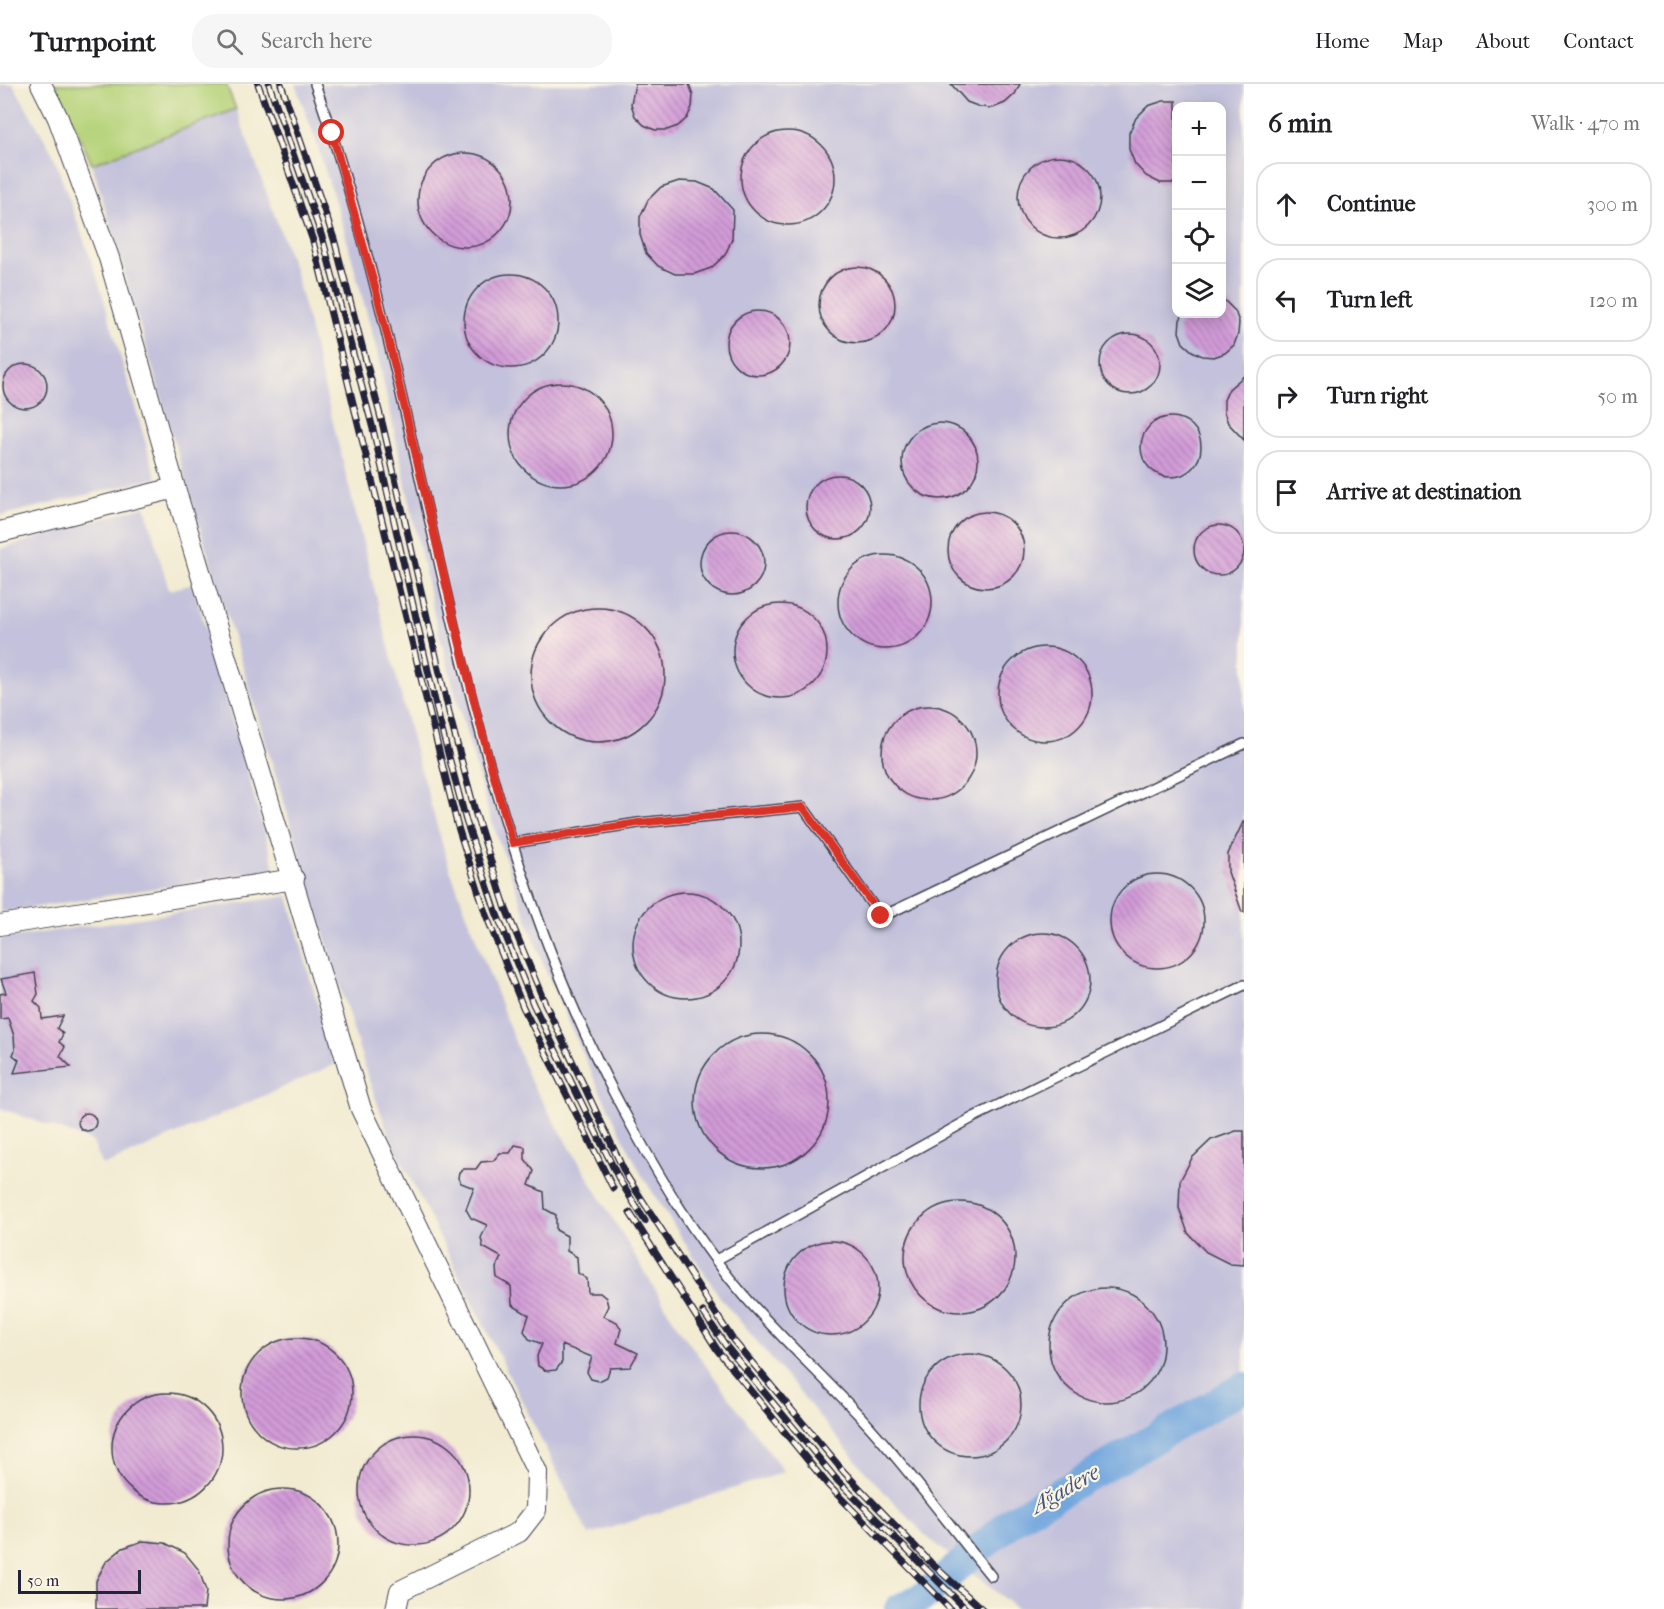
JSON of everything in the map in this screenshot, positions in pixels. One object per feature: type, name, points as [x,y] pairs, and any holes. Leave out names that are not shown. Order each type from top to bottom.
[{"type":"street","points":[[40,84],[58,118],[109,258],[175,488],[294,879],[361,1109],[537,1472],[536,1510],[519,1533],[400,1591],[396,1609]]},
{"type":"street","points":[[0,532],[175,488]]},
{"type":"street","points":[[0,925],[294,879]]},
{"type":"lane","points":[[315,84],[332,133],[375,288],[446,591],[492,773],[513,843],[552,954],[611,1087],[656,1170],[716,1260],[747,1298],[870,1428],[991,1575]]},
{"type":"lane","points":[[513,843],[638,823],[803,807],[881,916],[1244,744]]},
{"type":"lane","points":[[716,1260],[974,1117],[1244,985]]},
{"type":"shaded area","points":[[0,84],[13,84],[53,154],[98,280],[156,478],[0,516]]},
{"type":"shaded area","points":[[295,84],[1244,84],[1244,1609],[1017,1609],[927,1537],[869,1476],[719,1296],[641,1174],[596,1083],[543,964],[488,811],[435,619],[377,352],[345,233]]},
{"type":"shaded area","points":[[236,109],[296,274],[411,736],[449,867],[529,1079],[679,1329],[784,1472],[589,1535],[391,1140],[368,1078],[92,164]]},
{"type":"shaded area","points":[[145,506],[169,590],[193,584],[275,869],[0,913],[0,549]]},
{"type":"shaded area","points":[[288,896],[334,1065],[103,1166],[92,1141],[0,1108],[0,939]]},
{"type":"green space","points":[[55,84],[226,84],[236,109],[92,164]]},
{"type":"building","points":[[635,84],[689,84],[693,95],[692,107],[687,118],[678,126],[667,130],[655,130],[644,125],[635,116],[631,104]]},
{"type":"building","points":[[951,84],[1020,84],[1015,94],[1005,103],[993,108],[980,107],[967,102]]},
{"type":"building","points":[[1163,101],[1176,101],[1172,102],[1172,183],[1160,183],[1146,176],[1135,164],[1129,149],[1129,133],[1136,118],[1148,106]]},
{"type":"building","points":[[788,131],[806,135],[821,145],[831,160],[835,178],[831,196],[821,211],[806,221],[788,225],[770,221],[755,211],[745,196],[741,178],[745,160],[755,145],[770,135]]},
{"type":"building","points":[[465,153],[483,157],[498,167],[508,182],[512,200],[508,218],[498,233],[483,243],[465,247],[447,243],[432,233],[422,218],[418,200],[422,182],[432,167],[447,157]]},
{"type":"building","points":[[1059,156],[1075,159],[1088,168],[1097,181],[1100,197],[1097,213],[1088,226],[1075,235],[1059,238],[1043,235],[1030,226],[1021,213],[1018,197],[1021,181],[1030,168],[1043,159]]},
{"type":"building","points":[[679,181],[697,182],[714,189],[733,210],[732,239],[725,255],[711,268],[694,274],[675,274],[658,266],[646,253],[640,235],[640,217],[648,200],[661,187]]},
{"type":"building","points":[[850,267],[864,267],[878,273],[889,284],[895,298],[892,320],[884,332],[864,343],[850,343],[836,337],[825,326],[819,312],[819,298],[825,284],[836,273]]},
{"type":"building","points":[[511,274],[529,278],[544,288],[554,303],[558,321],[554,339],[544,354],[529,364],[511,368],[493,364],[478,354],[468,339],[464,321],[468,303],[478,288],[493,278]]},
{"type":"building","points":[[1226,302],[1235,311],[1239,322],[1238,334],[1234,345],[1225,353],[1214,357],[1202,356],[1183,343],[1179,332],[1181,318],[1226,318]]},
{"type":"building","points":[[758,311],[776,317],[784,325],[790,343],[784,361],[776,369],[758,375],[740,369],[732,361],[726,343],[732,325],[740,317]]},
{"type":"building","points":[[1130,334],[1151,343],[1160,364],[1151,385],[1130,394],[1109,385],[1100,364],[1109,343]]},
{"type":"building","points":[[25,364],[34,365],[41,370],[46,377],[46,395],[41,402],[34,407],[25,408],[16,407],[9,402],[4,395],[3,386],[4,377],[9,370],[16,365]]},
{"type":"building","points":[[1244,376],[1244,440],[1228,423],[1224,412],[1224,400],[1229,389]]},
{"type":"building","points":[[561,383],[580,387],[597,398],[608,415],[612,434],[608,453],[597,470],[580,481],[561,485],[542,481],[525,470],[514,453],[510,434],[514,415],[525,398],[542,387]]},
{"type":"building","points":[[1171,417],[1192,426],[1201,447],[1192,468],[1171,477],[1150,468],[1141,447],[1150,426]]},
{"type":"building","points":[[933,423],[947,423],[961,429],[972,440],[978,454],[975,476],[967,488],[947,499],[933,499],[919,493],[908,482],[902,468],[902,454],[908,440],[919,429]]},
{"type":"building","points":[[838,475],[856,481],[864,489],[870,507],[864,525],[856,533],[838,539],[820,533],[812,525],[806,507],[812,489],[820,481]]},
{"type":"building","points":[[979,512],[993,512],[1007,518],[1018,529],[1024,543],[1021,565],[1013,577],[993,588],[979,588],[965,582],[954,571],[948,557],[948,543],[954,529],[965,518]]},
{"type":"building","points":[[1214,525],[1224,525],[1237,532],[1244,545],[1244,555],[1237,568],[1224,575],[1214,575],[1205,571],[1198,564],[1194,555],[1194,545],[1198,536],[1205,529]]},
{"type":"building","points":[[732,531],[750,537],[758,545],[764,563],[758,581],[750,589],[732,595],[714,589],[706,581],[700,563],[706,545],[714,537]]},
{"type":"building","points":[[885,555],[903,559],[918,569],[928,584],[932,602],[928,620],[918,635],[903,645],[885,649],[867,645],[852,635],[842,620],[838,602],[842,584],[852,569],[867,559]]},
{"type":"building","points":[[780,604],[798,608],[813,618],[823,633],[827,651],[823,669],[813,684],[798,694],[780,698],[762,694],[747,684],[737,669],[733,651],[737,633],[747,618],[762,608]]},
{"type":"building","points":[[598,608],[624,613],[646,627],[660,649],[665,675],[660,701],[646,723],[624,737],[598,742],[572,737],[550,723],[536,701],[531,675],[536,649],[550,627],[572,613]]},
{"type":"building","points":[[1045,647],[1063,651],[1078,661],[1088,676],[1092,694],[1088,712],[1078,727],[1063,737],[1045,741],[1027,737],[1012,727],[1002,712],[998,694],[1002,676],[1012,661],[1027,651]]},
{"type":"building","points":[[929,706],[947,710],[962,720],[972,735],[976,753],[972,771],[962,786],[947,796],[929,800],[911,796],[896,786],[886,771],[882,753],[886,735],[896,720],[911,710]]},
{"type":"building","points":[[1244,820],[1244,912],[1242,912],[1228,872],[1228,854]]},
{"type":"building","points":[[1157,874],[1175,878],[1190,888],[1200,903],[1204,921],[1200,939],[1190,954],[1175,964],[1157,968],[1139,964],[1124,954],[1114,939],[1110,921],[1114,903],[1124,888],[1139,878]]},
{"type":"building","points":[[686,892],[706,896],[723,908],[735,925],[739,945],[735,965],[723,982],[706,994],[686,998],[666,994],[649,982],[637,965],[633,945],[637,925],[649,908],[666,896]]},
{"type":"building","points":[[1043,933],[1061,937],[1076,947],[1086,962],[1090,980],[1086,998],[1076,1013],[1061,1023],[1043,1027],[1025,1023],[1010,1013],[1000,998],[996,980],[1000,962],[1010,947],[1025,937]]},
{"type":"building","points":[[35,973],[38,994],[34,1001],[41,1008],[42,1019],[63,1016],[57,1028],[63,1034],[59,1042],[65,1047],[60,1056],[71,1067],[14,1073],[19,1060],[13,1055],[14,1036],[8,1018],[0,1019],[0,994],[6,993],[1,979]]},
{"type":"building","points":[[762,1034],[788,1039],[810,1053],[824,1075],[829,1101],[824,1127],[810,1149],[788,1163],[762,1168],[736,1163],[714,1149],[700,1127],[695,1101],[700,1075],[714,1053],[736,1039]]},
{"type":"building","points":[[87,1113],[93,1116],[96,1122],[93,1128],[87,1131],[81,1128],[78,1122],[81,1116]]},
{"type":"building","points":[[1236,1131],[1244,1131],[1244,1265],[1230,1264],[1206,1252],[1188,1233],[1179,1208],[1180,1181],[1192,1158],[1211,1140]]},
{"type":"building","points":[[515,1145],[525,1147],[525,1159],[534,1171],[529,1185],[544,1192],[545,1209],[556,1215],[556,1230],[567,1236],[567,1251],[577,1257],[578,1273],[587,1279],[588,1293],[600,1293],[606,1298],[608,1306],[603,1316],[617,1322],[621,1329],[617,1343],[638,1353],[630,1367],[610,1368],[607,1377],[599,1381],[591,1379],[587,1372],[592,1357],[562,1345],[562,1362],[556,1370],[546,1371],[538,1366],[537,1356],[542,1344],[529,1339],[524,1331],[529,1315],[512,1305],[511,1286],[497,1278],[496,1268],[501,1257],[483,1247],[481,1238],[487,1225],[471,1218],[466,1209],[474,1188],[461,1183],[458,1178],[459,1172],[464,1169],[476,1169],[481,1162],[493,1161],[500,1153],[510,1153]]},
{"type":"building","points":[[960,1202],[981,1206],[999,1218],[1011,1236],[1015,1257],[1011,1278],[999,1296],[981,1308],[960,1312],[939,1308],[921,1296],[909,1278],[905,1257],[909,1236],[921,1218],[939,1206]]},
{"type":"building","points":[[831,1241],[849,1245],[864,1255],[874,1270],[878,1288],[874,1306],[864,1321],[849,1331],[831,1335],[813,1331],[798,1321],[788,1306],[784,1288],[788,1270],[798,1255],[813,1245]]},
{"type":"building","points":[[1106,1288],[1128,1293],[1146,1305],[1158,1323],[1163,1345],[1158,1367],[1146,1385],[1128,1397],[1106,1402],[1084,1397],[1066,1385],[1054,1367],[1049,1345],[1054,1323],[1066,1305],[1084,1293]]},
{"type":"building","points":[[297,1338],[318,1342],[336,1354],[348,1372],[352,1393],[348,1414],[336,1432],[318,1444],[297,1448],[276,1444],[258,1432],[246,1414],[242,1393],[246,1372],[258,1354],[276,1342]]},
{"type":"building","points":[[960,1354],[980,1354],[999,1362],[1013,1376],[1021,1395],[1018,1425],[1013,1434],[999,1448],[980,1456],[960,1456],[941,1448],[927,1434],[919,1415],[919,1395],[927,1376],[941,1362]]},
{"type":"building","points":[[167,1393],[188,1397],[206,1409],[218,1427],[222,1448],[218,1469],[206,1487],[188,1499],[167,1503],[146,1499],[128,1487],[116,1469],[112,1448],[116,1427],[128,1409],[146,1397]]},
{"type":"building","points":[[414,1435],[435,1439],[453,1451],[465,1469],[469,1490],[465,1511],[453,1529],[435,1541],[414,1545],[393,1541],[375,1529],[363,1511],[359,1490],[363,1469],[375,1451],[393,1439]]},
{"type":"building","points":[[283,1489],[304,1493],[322,1505],[334,1523],[338,1544],[334,1565],[322,1583],[304,1595],[283,1599],[262,1595],[244,1583],[232,1565],[228,1544],[232,1523],[244,1505],[262,1493]]},
{"type":"building","points":[[143,1541],[165,1543],[185,1553],[199,1570],[206,1591],[204,1609],[96,1609],[96,1581],[106,1562],[123,1548]]},
{"type":"waterway","name":"Ağadere","points":[[899,1609],[924,1596],[1014,1519],[1244,1387]]},
{"type":"railway","points":[[258,84],[313,241],[457,824],[486,915],[523,1007],[613,1188]]},
{"type":"railway","points":[[269,84],[323,240],[373,429],[440,723],[466,821],[496,912],[533,1004],[619,1179],[645,1221]]},
{"type":"railway","points":[[281,84],[334,239],[383,426],[451,721],[476,815],[506,909],[544,1001],[626,1175],[733,1340],[844,1472],[931,1563],[982,1609]]},
{"type":"railway","points":[[630,1213],[718,1351],[828,1485],[950,1609]]},
{"type":"railway","points":[[703,1312],[726,1346],[836,1479],[966,1609]]},
{"type":"route","points":[[332,133],[375,288],[446,591],[492,773],[513,843],[638,823],[803,807],[881,916]]}]
